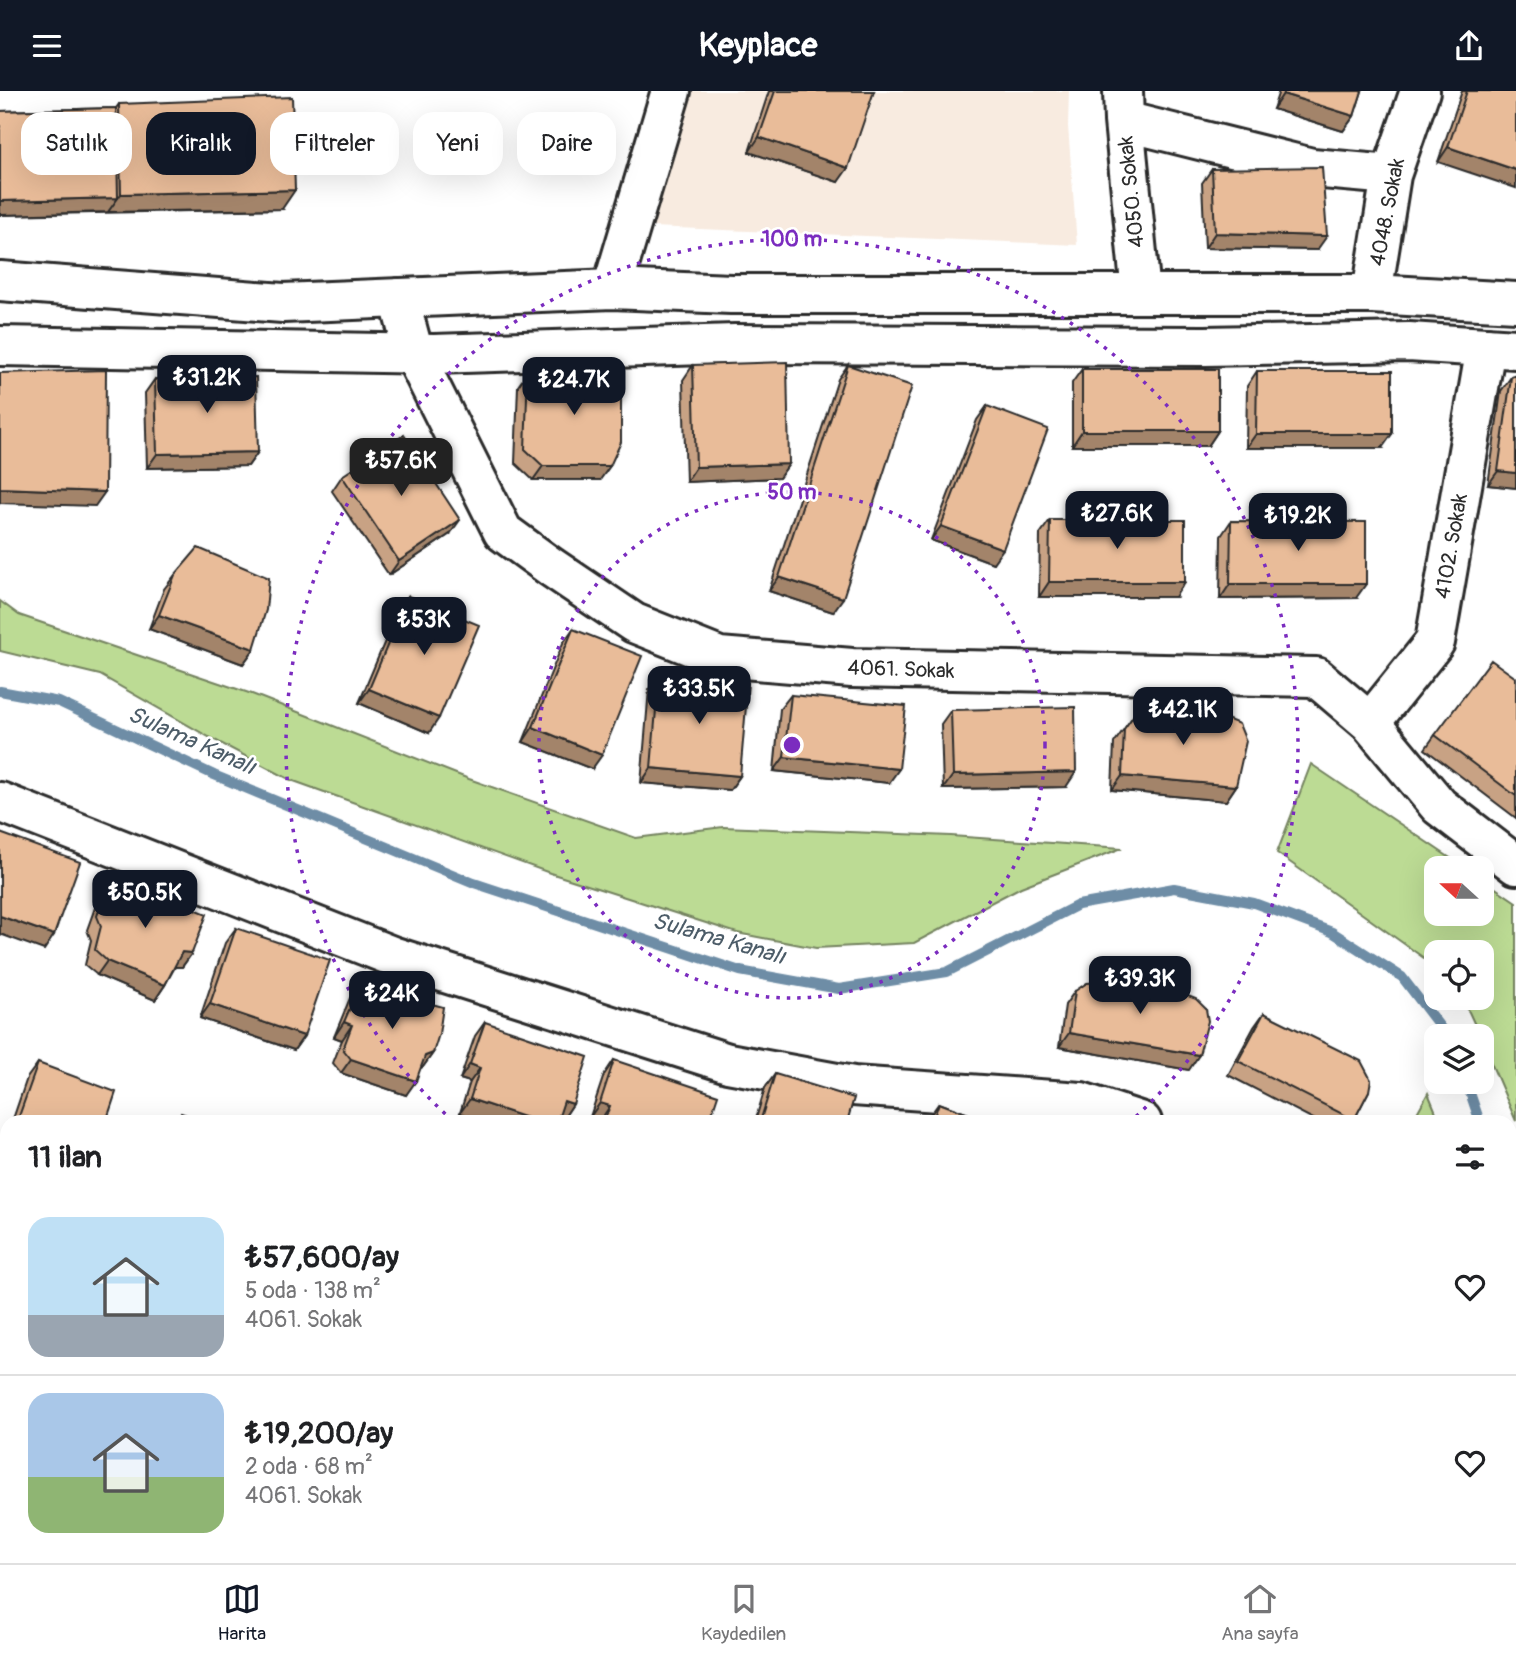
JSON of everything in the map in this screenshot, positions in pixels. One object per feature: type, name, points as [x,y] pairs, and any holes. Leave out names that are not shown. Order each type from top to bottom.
[{"type":"street","points":[[612,289],[671,91]]},
{"type":"street","name":"4048. Sokak","points":[[1372,294],[1391,175],[1420,91]]},
{"type":"street","points":[[1123,106],[1312,168],[1391,175]]},
{"type":"street","name":"4050. Sokak","points":[[1123,106],[1141,294]]},
{"type":"street","points":[[0,281],[283,303],[612,289],[731,294],[1372,294],[1516,302]]},
{"type":"street","name":"4061. Sokak","points":[[399,298],[414,354],[503,532],[634,623],[719,657],[852,669],[1317,677],[1370,723],[1439,806],[1516,865]]},
{"type":"street","points":[[0,346],[414,354],[735,344],[1205,347],[1409,342],[1501,348]]},
{"type":"street","name":"4102. Sokak","points":[[1370,723],[1434,642],[1501,348]]},
{"type":"street","points":[[0,802],[380,951],[728,1063],[853,1086],[890,1106],[1081,1102],[1121,1115]]},
{"type":"shaded area","points":[[692,91],[1069,91],[1068,126],[1077,245],[652,227]]},
{"type":"green space","points":[[0,601],[19,615],[252,694],[469,779],[636,838],[723,827],[951,836],[1122,848],[1021,887],[914,943],[816,948],[737,933],[550,873],[291,780],[100,675],[0,651]]},
{"type":"green space","points":[[1311,764],[1447,856],[1424,856],[1424,926],[1494,926],[1494,887],[1516,902],[1516,1115],[1513,1115],[1494,1070],[1494,1024],[1474,1024],[1467,1010],[1494,1010],[1494,940],[1424,940],[1424,958],[1277,853]]},
{"type":"green space","points":[[1427,1094],[1428,1094],[1437,1115],[1416,1115]]},
{"type":"building","points":[[775,91],[874,91],[848,168],[759,137]]},
{"type":"building","points":[[1284,91],[1362,91],[1354,116],[1283,94]]},
{"type":"building","points":[[1467,91],[1516,91],[1516,170],[1448,147]]},
{"type":"building","points":[[292,97],[292,112],[270,112],[270,175],[295,175],[295,190],[121,194],[121,175],[132,175],[132,112],[119,112],[119,104]]},
{"type":"building","points":[[116,108],[116,112],[21,112],[21,175],[117,175],[118,198],[0,201],[0,111]]},
{"type":"building","points":[[1322,167],[1327,236],[1215,233],[1212,169]]},
{"type":"building","points":[[787,362],[789,464],[696,467],[693,365]]},
{"type":"building","points":[[848,365],[912,386],[843,598],[779,577]]},
{"type":"building","points":[[621,369],[621,442],[610,466],[543,466],[525,449],[528,372]]},
{"type":"building","points":[[1082,369],[1218,369],[1218,431],[1082,431]]},
{"type":"building","points":[[106,370],[105,492],[0,488],[0,373]]},
{"type":"building","points":[[1257,371],[1392,371],[1392,434],[1256,434]]},
{"type":"building","points":[[1516,375],[1516,473],[1498,471],[1511,377]]},
{"type":"building","points":[[256,377],[258,452],[157,454],[155,379]]},
{"type":"building","points":[[987,406],[1048,429],[1003,549],[941,526]]},
{"type":"building","points":[[404,435],[460,520],[399,561],[342,476]]},
{"type":"building","points":[[1050,520],[1185,520],[1185,582],[1049,582]]},
{"type":"building","points":[[1231,521],[1366,522],[1366,584],[1230,584]]},
{"type":"building","points":[[198,548],[269,578],[266,610],[254,649],[159,615],[175,575]]},
{"type":"building","points":[[408,596],[479,625],[439,718],[369,689]]},
{"type":"building","points":[[573,629],[642,656],[602,755],[533,727]]},
{"type":"building","points":[[1491,660],[1516,678],[1516,796],[1435,735]]},
{"type":"building","points":[[659,675],[748,683],[740,776],[651,768]]},
{"type":"building","points":[[791,695],[906,706],[899,769],[784,757]]},
{"type":"building","points":[[1075,707],[1076,772],[953,775],[951,710]]},
{"type":"building","points":[[1155,708],[1212,713],[1239,724],[1246,741],[1236,786],[1122,776],[1124,729],[1134,715]]},
{"type":"building","points":[[0,833],[80,862],[54,935],[0,916]]},
{"type":"building","points":[[112,874],[207,914],[192,953],[182,952],[165,985],[107,961],[95,950],[101,926],[97,916]]},
{"type":"building","points":[[236,928],[330,960],[304,1036],[210,1004]]},
{"type":"building","points":[[1114,981],[1162,986],[1196,999],[1206,1009],[1208,1021],[1199,1055],[1069,1033],[1075,991],[1087,983]]},
{"type":"building","points":[[360,984],[443,1007],[433,1053],[425,1056],[416,1081],[351,1059],[343,1049],[352,1025],[344,1022]]},
{"type":"building","points":[[1264,1013],[1361,1061],[1371,1080],[1369,1091],[1357,1115],[1344,1115],[1238,1061]]},
{"type":"building","points":[[485,1022],[588,1057],[573,1104],[564,1101],[559,1115],[518,1115],[470,1099],[480,1068],[470,1064]]},
{"type":"building","points":[[614,1060],[718,1095],[711,1115],[607,1115],[610,1106],[600,1103]]},
{"type":"building","points":[[38,1063],[116,1092],[108,1115],[19,1115]]},
{"type":"building","points":[[775,1074],[854,1098],[849,1115],[762,1115]]},
{"type":"building","points":[[939,1103],[971,1115],[935,1115]]},
{"type":"waterway","name":"Sulama Kanalı","points":[[0,691],[59,702],[214,775],[474,883],[740,971],[839,989],[947,972],[1078,905],[1174,888],[1254,903],[1332,932],[1402,977],[1438,1024]]},
{"type":"waterway","name":"Sulama Kanalı","points":[[1470,1094],[1478,1115]]}]
